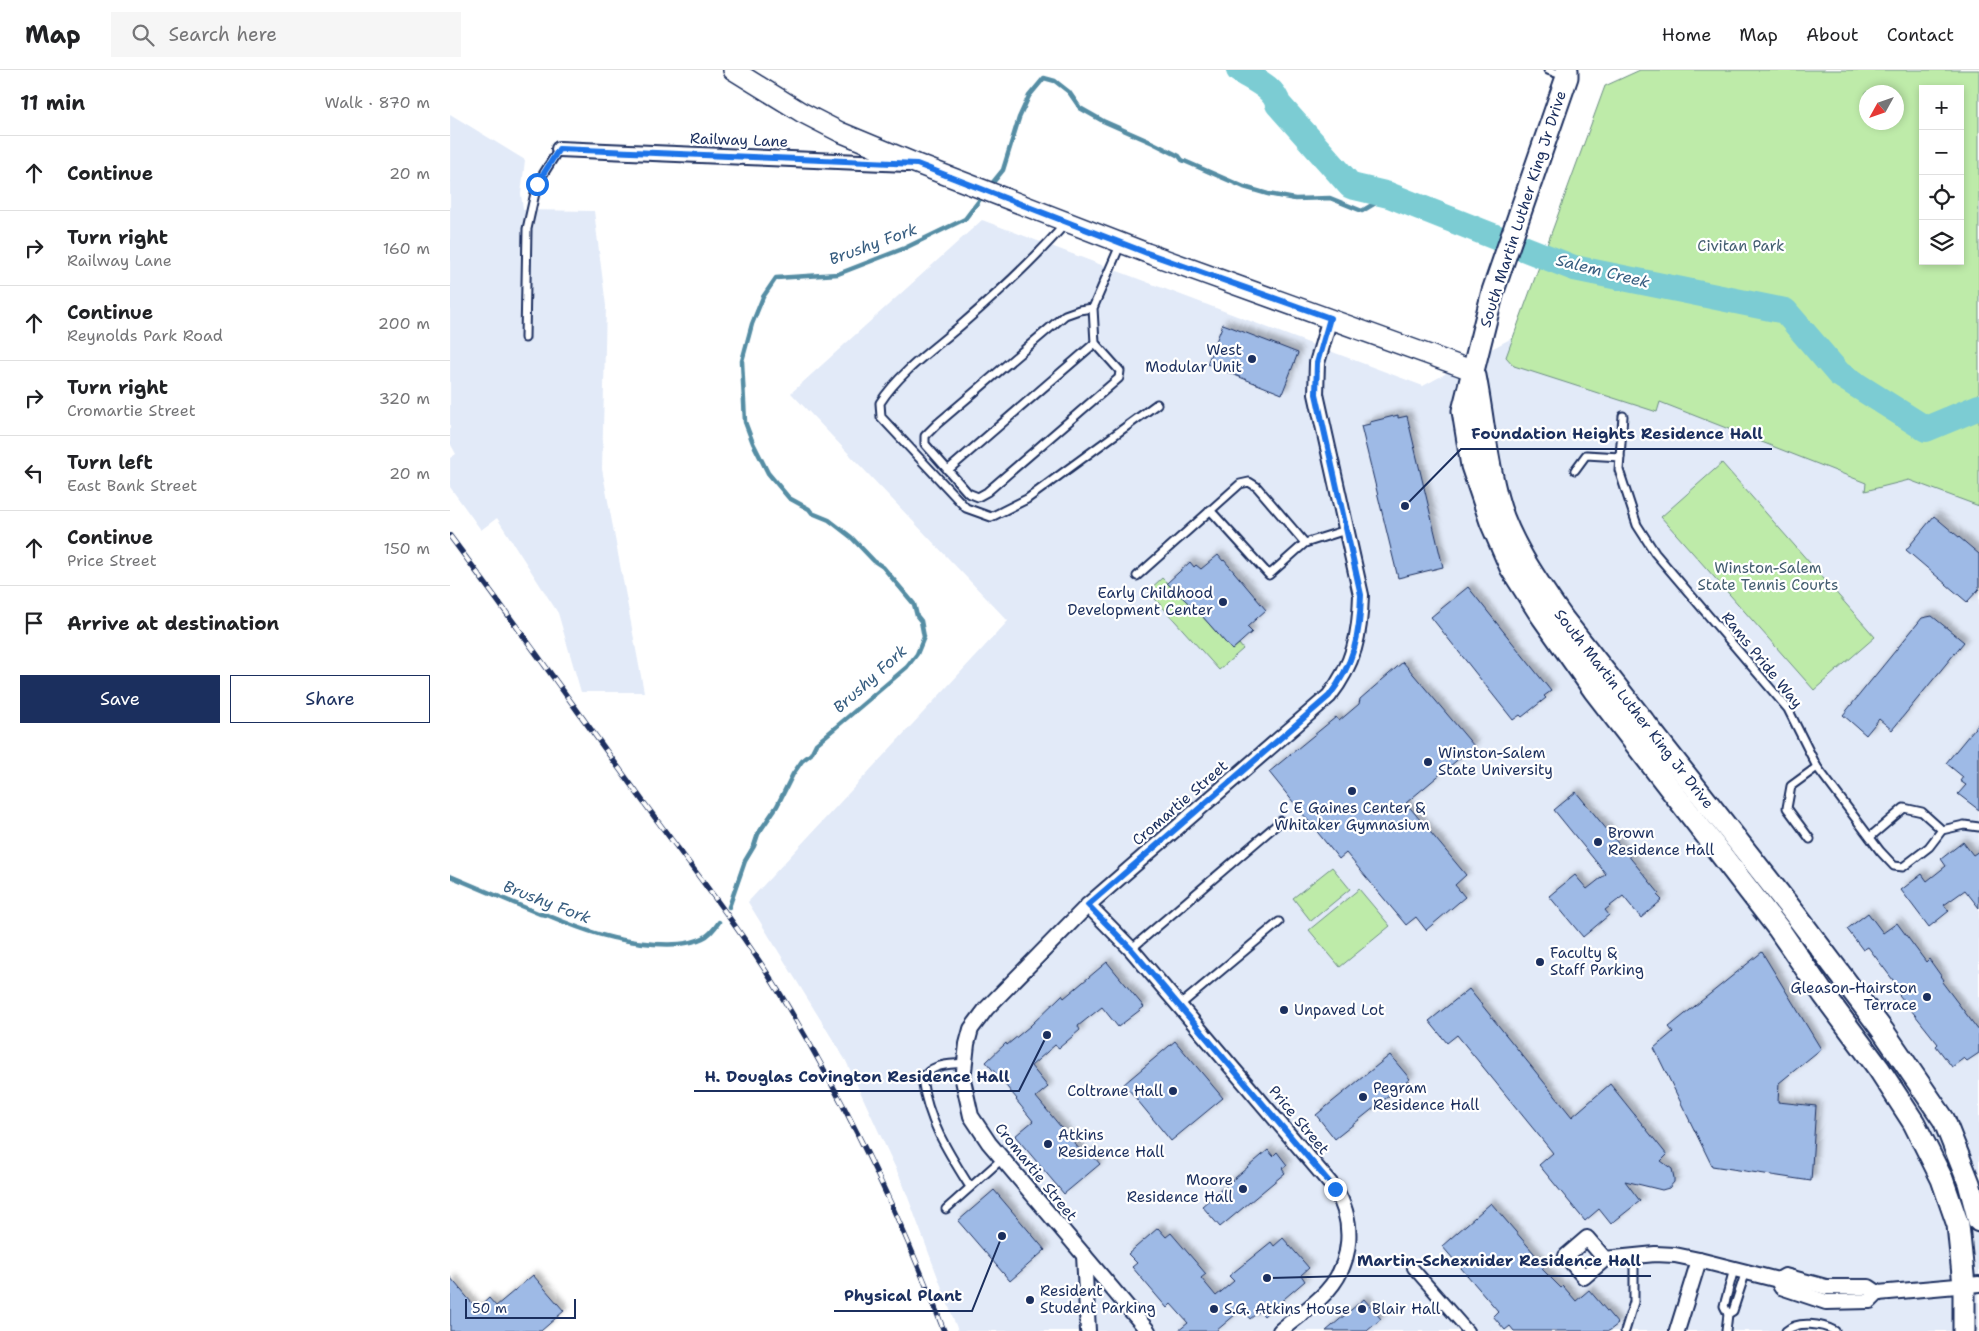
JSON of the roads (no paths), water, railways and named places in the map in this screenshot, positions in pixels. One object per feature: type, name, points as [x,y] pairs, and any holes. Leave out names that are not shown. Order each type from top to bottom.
[{"type":"main road","points":[[733,70],[824,124],[917,164],[1121,243],[1474,371]]},
{"type":"main road","name":"South Martin Luther King Jr Drive","points":[[1564,72],[1528,189],[1493,292],[1463,411],[1472,466],[1491,522],[1511,568],[1539,612],[1594,690],[1778,928],[1879,1069],[1914,1123],[1942,1179],[1958,1225],[1971,1284],[1964,1331]]},
{"type":"main road","name":"South Martin Luther King Jr Drive","points":[[1474,371],[1497,500],[1521,555],[1563,619],[1795,914],[1888,1039],[1944,1120],[1969,1183],[1979,1221]]},
{"type":"street","name":"Railway Lane","points":[[559,149],[917,164]]},
{"type":"street","name":"Cromartie Street","points":[[1148,1331],[989,1143],[971,1116],[963,1080],[967,1044],[971,1028],[986,1009],[1088,905],[1329,696],[1341,681],[1350,664],[1360,622],[1361,595],[1316,394],[1317,363],[1330,318]]},
{"type":"street","name":"Price Street","points":[[1088,905],[1128,945],[1180,1005],[1339,1194],[1346,1209],[1350,1236],[1340,1273],[1326,1292],[1280,1331]]},
{"type":"street","points":[[1084,1255],[1088,1331]]},
{"type":"street","points":[[1605,1259],[1634,1255],[1675,1255],[1778,1280],[1785,1276],[1826,1287],[1869,1287],[1878,1293],[1971,1284]]},
{"type":"street","points":[[1677,1331],[1699,1260]]},
{"type":"street","points":[[1413,1268],[1468,1331]]},
{"type":"street","points":[[1778,1280],[1781,1287],[1826,1302],[1870,1301],[1878,1293]]},
{"type":"street","points":[[1807,1282],[1808,1297]]},
{"type":"lane","points":[[526,338],[528,229],[537,184],[559,149]]},
{"type":"lane","points":[[1066,222],[1037,256],[981,308],[892,385],[880,403],[881,417],[966,508],[991,517],[1027,499],[1157,404]]},
{"type":"lane","points":[[1093,308],[1065,315],[925,436],[925,444],[968,493],[978,497],[995,485],[1119,378],[1120,371],[1095,343],[1093,308],[1121,243]]},
{"type":"lane","points":[[948,470],[1095,343]]},
{"type":"lane","name":"Rams Pride Way","points":[[1623,416],[1619,470],[1637,525],[1655,553],[1788,709],[1816,767],[1880,851],[1894,866],[1903,867],[1929,847],[1942,830]]},
{"type":"lane","points":[[1575,470],[1586,455],[1620,457]]},
{"type":"lane","points":[[1137,576],[1240,484],[1249,482],[1257,487],[1305,543]]},
{"type":"lane","points":[[1210,510],[1269,575],[1305,543],[1346,530]]},
{"type":"lane","points":[[1810,839],[1787,808],[1791,786],[1816,767]]},
{"type":"lane","points":[[1870,837],[1904,808],[1922,812],[1942,830],[1964,825],[1979,827]]},
{"type":"lane","points":[[1128,945],[1281,821]]},
{"type":"lane","points":[[1180,1005],[1278,922]]},
{"type":"lane","points":[[965,1063],[938,1066],[928,1070],[922,1079],[924,1091],[940,1138],[970,1188]]},
{"type":"lane","points":[[946,1209],[1002,1158]]},
{"type":"lane","points":[[1625,1331],[1634,1302],[1634,1255]]},
{"type":"lane","points":[[1726,1331],[1728,1314],[1724,1306],[1740,1270]]},
{"type":"lane","points":[[1728,1314],[1733,1311],[1740,1270]]},
{"type":"lane","points":[[1786,1331],[1789,1328],[1804,1324],[1826,1326],[1834,1331]]},
{"type":"waterway","name":"Salem Creek","points":[[1239,70],[1262,84],[1272,93],[1278,104],[1351,186],[1389,195],[1574,268],[1785,311],[1839,374],[1926,429],[1979,407]]},
{"type":"waterway","name":"Brushy Fork","points":[[990,186],[1003,170],[1019,118],[1029,96],[1044,78],[1055,81],[1069,92],[1080,108],[1103,121],[1153,143],[1179,156],[1182,160],[1244,187],[1295,199],[1330,198],[1362,211],[1389,195]]},
{"type":"waterway","name":"Brushy Fork","points":[[729,907],[745,861],[754,846],[758,834],[777,806],[793,774],[802,761],[811,754],[816,744],[907,667],[917,654],[924,637],[921,621],[917,616],[914,604],[883,567],[874,561],[851,537],[829,520],[812,513],[809,509],[789,498],[768,473],[745,422],[742,361],[752,324],[763,297],[776,278],[838,274],[905,248],[965,219],[984,194]]},
{"type":"waterway","name":"Brushy Fork","points":[[450,876],[540,914],[599,934],[639,943],[673,944],[697,940],[706,937],[719,922]]},
{"type":"railway","points":[[450,536],[730,918],[779,992],[826,1074],[869,1158],[909,1243],[944,1331]]},
{"type":"place","name":"West Modular Unit","points":[[1252,359]]},
{"type":"place","name":"Foundation Heights Residence Hall","points":[[1405,506]]},
{"type":"place","name":"Early Childhood Development Center","points":[[1223,602]]},
{"type":"place","name":"Winston-Salem State University","points":[[1428,762]]},
{"type":"place","name":"C E Gaines Center & Whitaker Gymnasium","points":[[1352,791]]},
{"type":"place","name":"Brown Residence Hall","points":[[1598,842]]},
{"type":"place","name":"Faculty & Staff Parking","points":[[1540,962]]},
{"type":"place","name":"Gleason-Hairston Terrace","points":[[1927,997]]},
{"type":"place","name":"Unpaved Lot","points":[[1284,1010]]},
{"type":"place","name":"H. Douglas Covington Residence Hall","points":[[1047,1035]]},
{"type":"place","name":"Coltrane Hall","points":[[1173,1091]]},
{"type":"place","name":"Pegram Residence Hall","points":[[1363,1097]]},
{"type":"place","name":"Atkins Residence Hall","points":[[1048,1144]]},
{"type":"place","name":"Moore Residence Hall","points":[[1243,1189]]},
{"type":"place","name":"Physical Plant","points":[[1002,1236]]},
{"type":"place","name":"Martin-Schexnider Residence Hall","points":[[1267,1278]]},
{"type":"place","name":"Resident Student Parking","points":[[1030,1300]]},
{"type":"place","name":"S.G. Atkins House","points":[[1214,1309]]},
{"type":"place","name":"Blair Hall","points":[[1362,1309]]},
{"type":"park label","name":"Civitan Park","points":[[1741,246]]},
{"type":"park label","name":"Winston-Salem State Tennis Courts","points":[[1768,576]]}]
